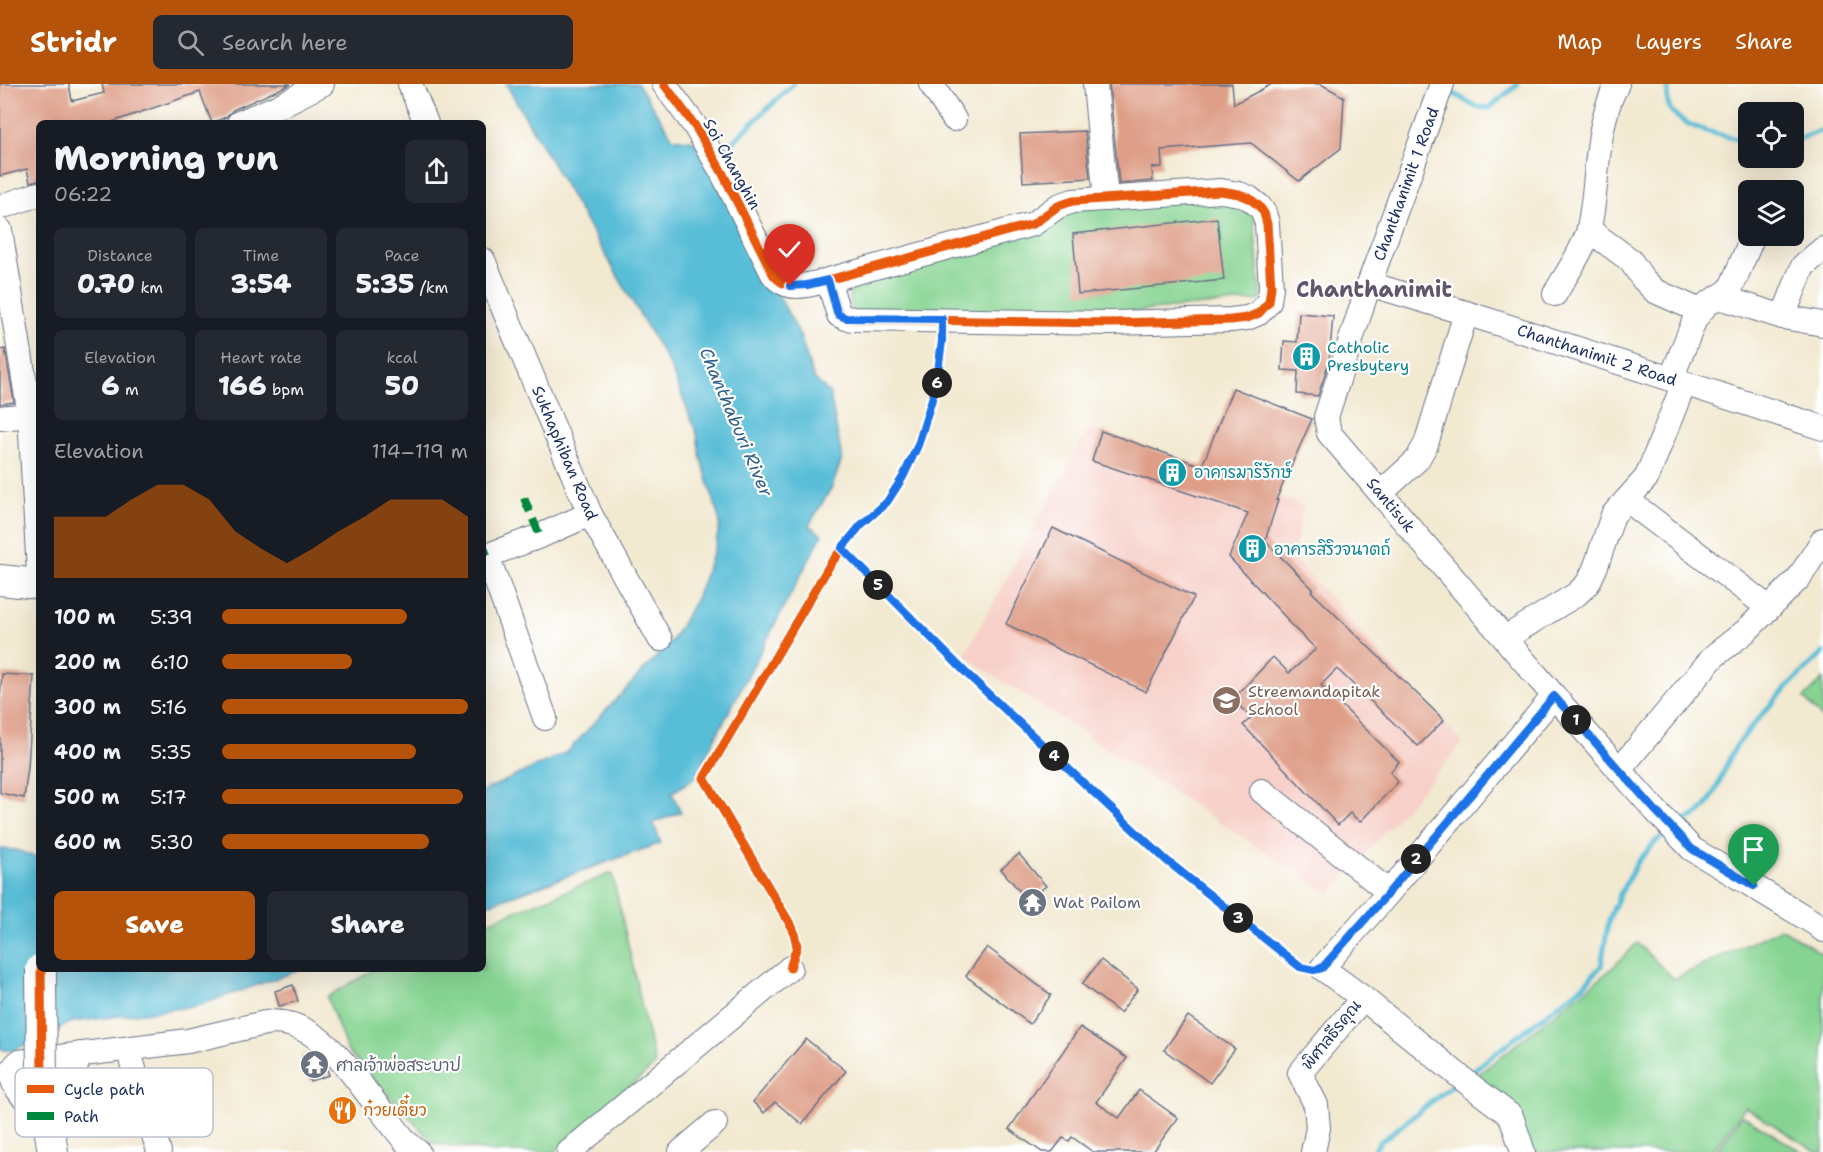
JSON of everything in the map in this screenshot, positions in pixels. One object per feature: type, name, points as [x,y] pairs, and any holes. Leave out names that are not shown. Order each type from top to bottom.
[{"type":"main road","points":[[0,580],[36,584]]},
{"type":"main road","points":[[41,972],[42,1068]]},
{"type":"main road","points":[[31,1152],[34,1137]]},
{"type":"main road","points":[[50,1137],[53,1152]]},
{"type":"street","points":[[246,120],[322,84]]},
{"type":"street","points":[[410,84],[425,120]]},
{"type":"street","name":"Soi Changhin","points":[[664,84],[695,126],[722,172],[778,280],[790,286],[828,280],[1033,224],[1063,204],[1221,191],[1249,198],[1264,213],[1267,224],[1271,288],[1269,302],[1259,313],[1247,318],[1207,321],[1075,323],[850,319],[841,317],[837,312],[828,280]]},
{"type":"street","points":[[931,84],[954,119]]},
{"type":"street","points":[[1095,84],[1106,199]]},
{"type":"street","points":[[1555,294],[1589,231],[1602,132],[1610,98],[1617,84]]},
{"type":"street","name":"Chanthanimit 1 Road","points":[[1369,284],[1439,94]]},
{"type":"street","points":[[0,207],[36,195]]},
{"type":"street","points":[[0,230],[34,414],[36,478]]},
{"type":"street","points":[[1589,231],[1630,260],[1643,279],[1655,291],[1700,311]]},
{"type":"street","points":[[1505,638],[1583,589],[1596,566],[1613,515],[1647,477],[1695,319],[1707,304],[1730,290],[1749,246]]},
{"type":"street","points":[[1783,317],[1803,266],[1823,249]]},
{"type":"street","name":"Sukhaphiban Road","points":[[486,267],[590,514],[660,639]]},
{"type":"street","name":"Chanthanimit 2 Road","points":[[1369,284],[1467,313],[1823,428]]},
{"type":"street","name":"Santisuk","points":[[1369,284],[1326,417],[1329,433],[1554,696],[1692,849],[1823,930]]},
{"type":"street","points":[[1720,297],[1783,317],[1823,324]]},
{"type":"street","points":[[1381,493],[1417,460],[1426,444],[1467,313]]},
{"type":"street","points":[[0,418],[34,414]]},
{"type":"street","points":[[1627,500],[1769,608]]},
{"type":"street","points":[[486,556],[590,514]]},
{"type":"street","points":[[1619,770],[1714,656],[1746,631],[1799,578],[1823,540]]},
{"type":"street","points":[[486,559],[545,718]]},
{"type":"street","name":"พิศาลธีรคุณ","points":[[1313,1152],[1318,1128],[1316,1105],[1300,1073],[1363,998],[1318,969],[1389,891],[1554,696]]},
{"type":"street","points":[[1262,791],[1389,891]]},
{"type":"street","points":[[569,1152],[790,968]]},
{"type":"street","points":[[1363,998],[1511,1116],[1523,1152]]},
{"type":"street","points":[[15,1083],[12,1074],[15,1065],[24,1061],[196,1040],[265,1023],[286,1022],[311,1035],[337,1054],[406,1142],[417,1152]]},
{"type":"street","points":[[128,1049],[134,1068]]},
{"type":"street","points":[[75,1068],[81,1054]]},
{"type":"street","points":[[681,1152],[715,1123]]},
{"type":"street","points":[[154,1137],[159,1152]]},
{"type":"shaded area","name":"Streemandapitak School","points":[[1089,428],[1303,506],[1293,558],[1463,743],[1330,894],[964,656]]},
{"type":"green space","points":[[1226,197],[1253,212],[1261,300],[1073,317],[853,314],[846,280],[1064,210]]},
{"type":"green space","points":[[1823,679],[1823,719],[1804,698]]},
{"type":"green space","points":[[612,873],[655,1065],[555,1152],[496,1152],[433,1143],[347,1050],[327,997],[370,972],[486,972],[486,923]]},
{"type":"green space","points":[[1781,928],[1823,954],[1823,1152],[1817,1152],[1745,1107],[1712,1152],[1530,1152],[1474,1078],[1609,971],[1637,943],[1674,979]]},
{"type":"green space","points":[[1742,1115],[1802,1152],[1716,1152]]},
{"type":"water","name":"Chanthaburi River","points":[[506,84],[638,84],[673,138],[694,141],[799,333],[813,377],[830,394],[842,459],[832,487],[809,525],[822,535],[694,778],[672,793],[681,812],[653,823],[661,843],[486,905],[486,790],[567,752],[672,640],[696,599],[716,544],[720,522],[700,454],[697,434],[670,366]]},
{"type":"water","points":[[0,849],[16,850],[36,857],[36,972],[294,972],[197,1006],[72,1022],[12,1051],[0,1049]]},
{"type":"building","points":[[0,84],[69,84],[72,101],[104,93],[102,84],[291,84],[233,110],[219,120],[211,120],[200,92],[118,120],[36,120],[36,181],[30,182],[27,169],[0,176]]},
{"type":"building","points":[[1109,84],[1232,84],[1234,104],[1272,84],[1321,84],[1344,97],[1341,148],[1299,181],[1251,143],[1161,150],[1162,167],[1152,168],[1153,181],[1119,184]]},
{"type":"building","points":[[1085,131],[1090,178],[1023,182],[1020,134]]},
{"type":"building","points":[[1217,218],[1224,280],[1078,294],[1073,234]]},
{"type":"building","name":"Catholic Presbytery","points":[[1299,313],[1333,316],[1329,361],[1318,396],[1297,394],[1298,371],[1282,370],[1284,341],[1297,342]]},
{"type":"building","points":[[5,349],[14,402],[0,404],[0,350]]},
{"type":"building","points":[[1233,388],[1312,419],[1276,500],[1278,500],[1265,541],[1313,589],[1311,591],[1444,720],[1418,746],[1337,669],[1321,685],[1399,762],[1390,772],[1398,782],[1360,822],[1350,813],[1338,825],[1243,725],[1251,718],[1233,699],[1273,657],[1289,673],[1316,649],[1287,621],[1229,557],[1248,513],[1092,461],[1101,431],[1202,466]]},
{"type":"building","points":[[1053,528],[1194,597],[1146,692],[1006,624]]},
{"type":"building","points":[[2,674],[34,676],[24,798],[0,793]]},
{"type":"building","points":[[1019,854],[1046,886],[1028,901],[1001,869]]},
{"type":"building","points":[[987,947],[1051,995],[1030,1024],[966,976]]},
{"type":"building","points":[[1101,960],[1138,989],[1120,1013],[1082,984]]},
{"type":"building","points":[[293,985],[298,1001],[279,1006],[275,991]]},
{"type":"building","points":[[1188,1016],[1235,1049],[1210,1083],[1164,1050]]},
{"type":"building","points":[[1080,1027],[1127,1058],[1096,1102],[1119,1118],[1139,1090],[1178,1118],[1153,1152],[1093,1152],[1072,1137],[1069,1141],[1063,1138],[1052,1152],[1042,1152],[1009,1129]]},
{"type":"building","points":[[806,1039],[846,1071],[802,1124],[775,1102],[764,1113],[753,1102]]},
{"type":"building","name":"ศาลเจ้าพ่อสระบาป","points":[[311,1052],[325,1064],[329,1075],[310,1081],[302,1055]]},
{"type":"waterway","points":[[718,156],[793,84]]},
{"type":"waterway","points":[[1446,89],[1476,107],[1489,108],[1518,84]]},
{"type":"waterway","points":[[1669,84],[1667,99],[1675,115],[1693,126],[1738,139]]},
{"type":"waterway","points":[[1804,137],[1823,130]]},
{"type":"waterway","points":[[1678,825],[1697,815],[1708,804],[1737,745],[1778,697],[1823,653]]},
{"type":"waterway","points":[[1467,1075],[1583,986],[1601,966],[1609,919],[1620,894],[1637,863],[1656,841],[1668,832]]},
{"type":"waterway","points":[[1373,1152],[1380,1142],[1457,1082]]},
{"type":"marked path","points":[[524,498],[540,536]]},
{"type":"cycle path","points":[[664,84],[695,126],[722,172],[773,274],[785,284],[792,286],[813,284],[1033,224],[1058,206],[1073,201],[1221,191],[1249,198],[1264,213],[1267,224],[1271,287],[1269,302],[1259,313],[1247,318],[1231,320],[1111,323],[854,319],[839,315],[828,280]]},
{"type":"cycle path","points":[[790,968],[797,946],[793,929],[704,778],[831,563],[861,525],[887,502],[903,477],[918,445],[936,386],[942,341],[942,319]]},
{"type":"cycle path","points":[[842,548],[966,673],[1166,860],[1291,961],[1300,967],[1314,970]]},
{"type":"cycle path","points":[[41,972],[42,1068]]},
{"type":"place","name":"Catholic Presbytery","points":[[1306,356]]},
{"type":"place","name":"อาคารมารีรักษ์","points":[[1173,472]]},
{"type":"place","name":"อาคารสิริวจนาตถ์","points":[[1253,549]]},
{"type":"place","name":"Streemandapitak School","points":[[1227,700]]},
{"type":"place","name":"Wat Pailom","points":[[1032,902]]},
{"type":"place","name":"ศาลเจ้าพ่อสระบาป","points":[[315,1065]]},
{"type":"place","name":"ก๋วยเตี๋ยว","points":[[342,1110]]},
{"type":"district","name":"Chanthanimit","points":[[1374,289]]},
{"type":"route","points":[[790,286],[828,280],[837,312],[841,317],[942,319],[942,341],[936,386],[918,445],[903,477],[887,502],[861,525],[842,548],[966,673],[1166,860],[1300,967],[1307,970],[1322,968],[1554,696],[1692,849],[1754,886]]}]
